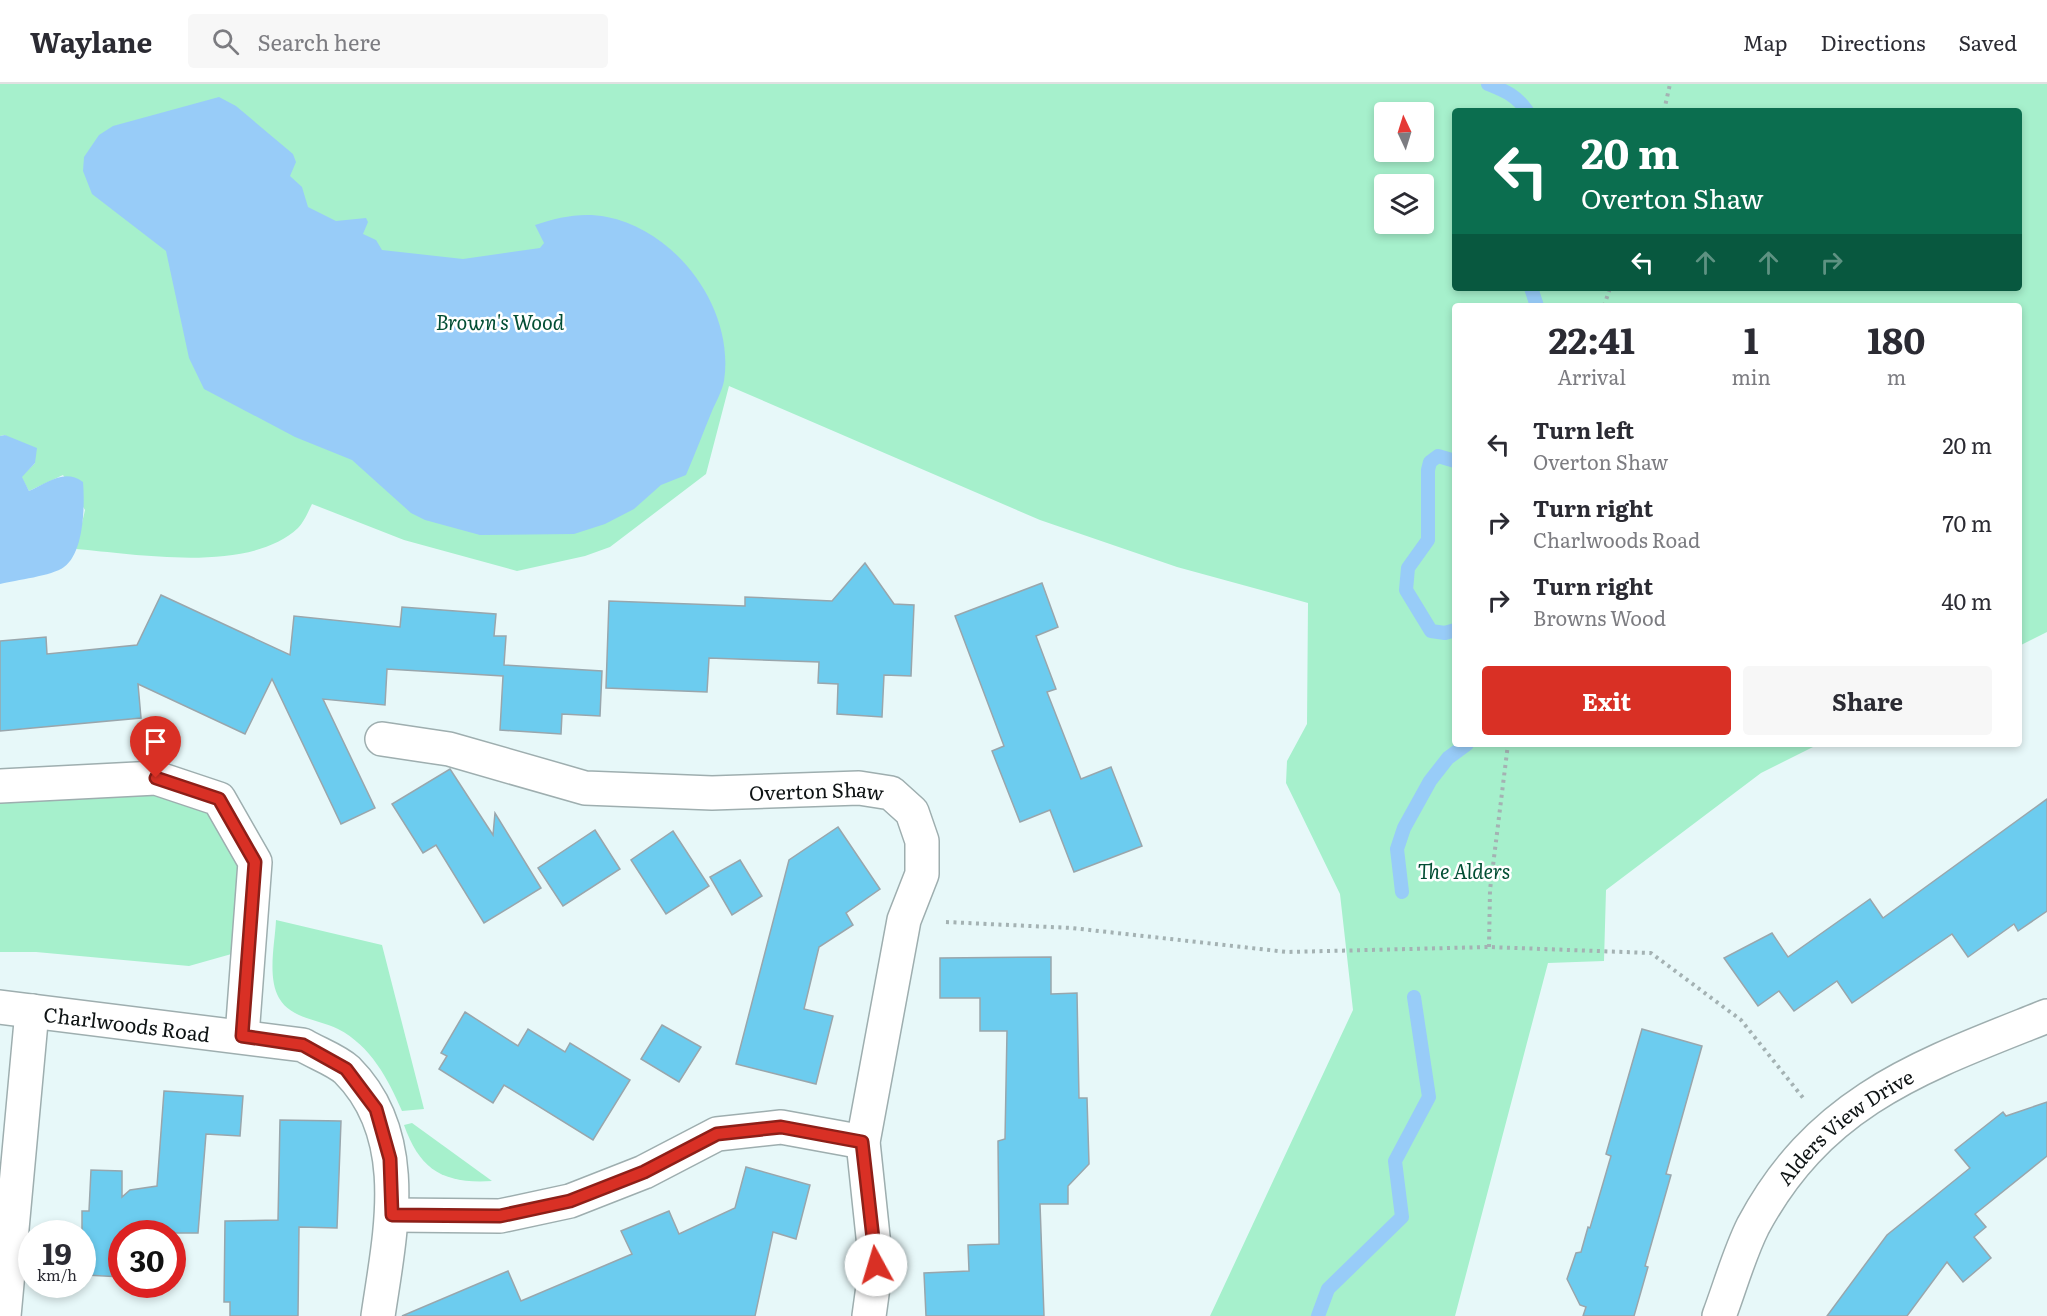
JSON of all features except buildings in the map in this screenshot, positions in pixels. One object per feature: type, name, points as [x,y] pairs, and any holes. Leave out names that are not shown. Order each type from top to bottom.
[{"type":"street","name":"Overton Shaw","points":[[382,739],[449,748],[585,788],[712,793],[859,788],[891,793],[912,812],[922,841],[922,874],[904,920],[862,1142],[876,1265],[869,1316]]},
{"type":"street","points":[[0,786],[156,778],[219,799],[255,862],[242,1036]]},
{"type":"street","points":[[4,1316],[16,1009]]},
{"type":"street","name":"Charlwoods Road","points":[[16,1009],[303,1045],[346,1069],[376,1109],[390,1159],[392,1215],[378,1316]]},
{"type":"street","name":"Alders View Drive","points":[[1719,1316],[1753,1227],[1791,1166],[1827,1128],[1869,1097],[1942,1058],[2047,1016]]},
{"type":"street","points":[[392,1215],[500,1216],[570,1201],[644,1172],[717,1134],[781,1127],[862,1142]]},
{"type":"path","points":[[1665,108],[1670,84]]},
{"type":"path","points":[[1489,947],[1490,890],[1508,747]]},
{"type":"path","points":[[904,920],[1071,928],[1287,952],[1489,947],[1651,953],[1741,1020],[1827,1128]]},
{"type":"green space","name":"Brown's Wood","points":[[0,84],[2047,84],[2047,632],[2022,644],[2022,303],[1452,303],[1452,747],[1813,747],[1761,773],[1606,890],[1604,961],[1548,963],[1455,1316],[1210,1316],[1353,1010],[1340,894],[1286,783],[1287,761],[1307,724],[1308,603],[1177,567],[1040,520],[729,386],[706,474],[610,547],[585,556],[517,571],[404,540],[312,504],[298,528],[277,542],[251,551],[192,558],[76,549],[85,510],[63,475],[29,491],[21,477],[35,463],[5,435],[0,436]]},
{"type":"green space","points":[[147,791],[175,793],[217,817],[239,864],[235,953],[189,966],[36,952],[0,952],[0,803]]},
{"type":"green space","points":[[276,920],[382,945],[424,1109],[402,1111],[384,1075],[360,1044],[338,1029],[306,1018],[284,1005],[275,990],[273,980]]},
{"type":"green space","points":[[412,1123],[492,1181],[460,1180],[436,1171],[426,1163],[410,1140],[404,1125]]},
{"type":"water","points":[[219,97],[236,106],[293,154],[296,162],[290,176],[302,187],[308,207],[336,221],[366,218],[368,222],[363,234],[376,240],[382,250],[463,259],[540,248],[544,243],[535,225],[580,215],[607,217],[633,225],[657,239],[678,256],[696,278],[711,302],[720,327],[725,354],[722,389],[686,475],[661,485],[634,509],[605,524],[574,534],[480,535],[425,520],[411,513],[352,460],[295,437],[204,389],[189,358],[166,251],[92,194],[83,171],[84,157],[99,135],[113,126]]},
{"type":"water","points":[[5,435],[37,448],[35,463],[22,477],[29,491],[56,478],[69,476],[83,482],[84,503],[82,528],[76,551],[64,567],[43,575],[0,584],[0,436]]},
{"type":"waterway","points":[[1488,84],[1505,91],[1525,108]]},
{"type":"waterway","points":[[1532,291],[1536,303]]},
{"type":"waterway","points":[[1452,460],[1438,456],[1430,462],[1428,540],[1408,568],[1406,590],[1431,631],[1445,633],[1452,631]]},
{"type":"waterway","points":[[1402,892],[1397,849],[1404,828],[1430,781],[1448,758],[1463,747]]},
{"type":"waterway","points":[[1318,1316],[1328,1289],[1402,1217],[1395,1161],[1429,1097],[1414,997]]},
{"type":"route","points":[[156,778],[219,799],[255,862],[242,1036],[303,1045],[346,1069],[376,1109],[390,1159],[392,1215],[500,1216],[570,1201],[644,1172],[717,1134],[781,1127],[862,1142],[876,1265]]},
{"type":"park label","name":"The Alders","points":[[1464,870]]}]
